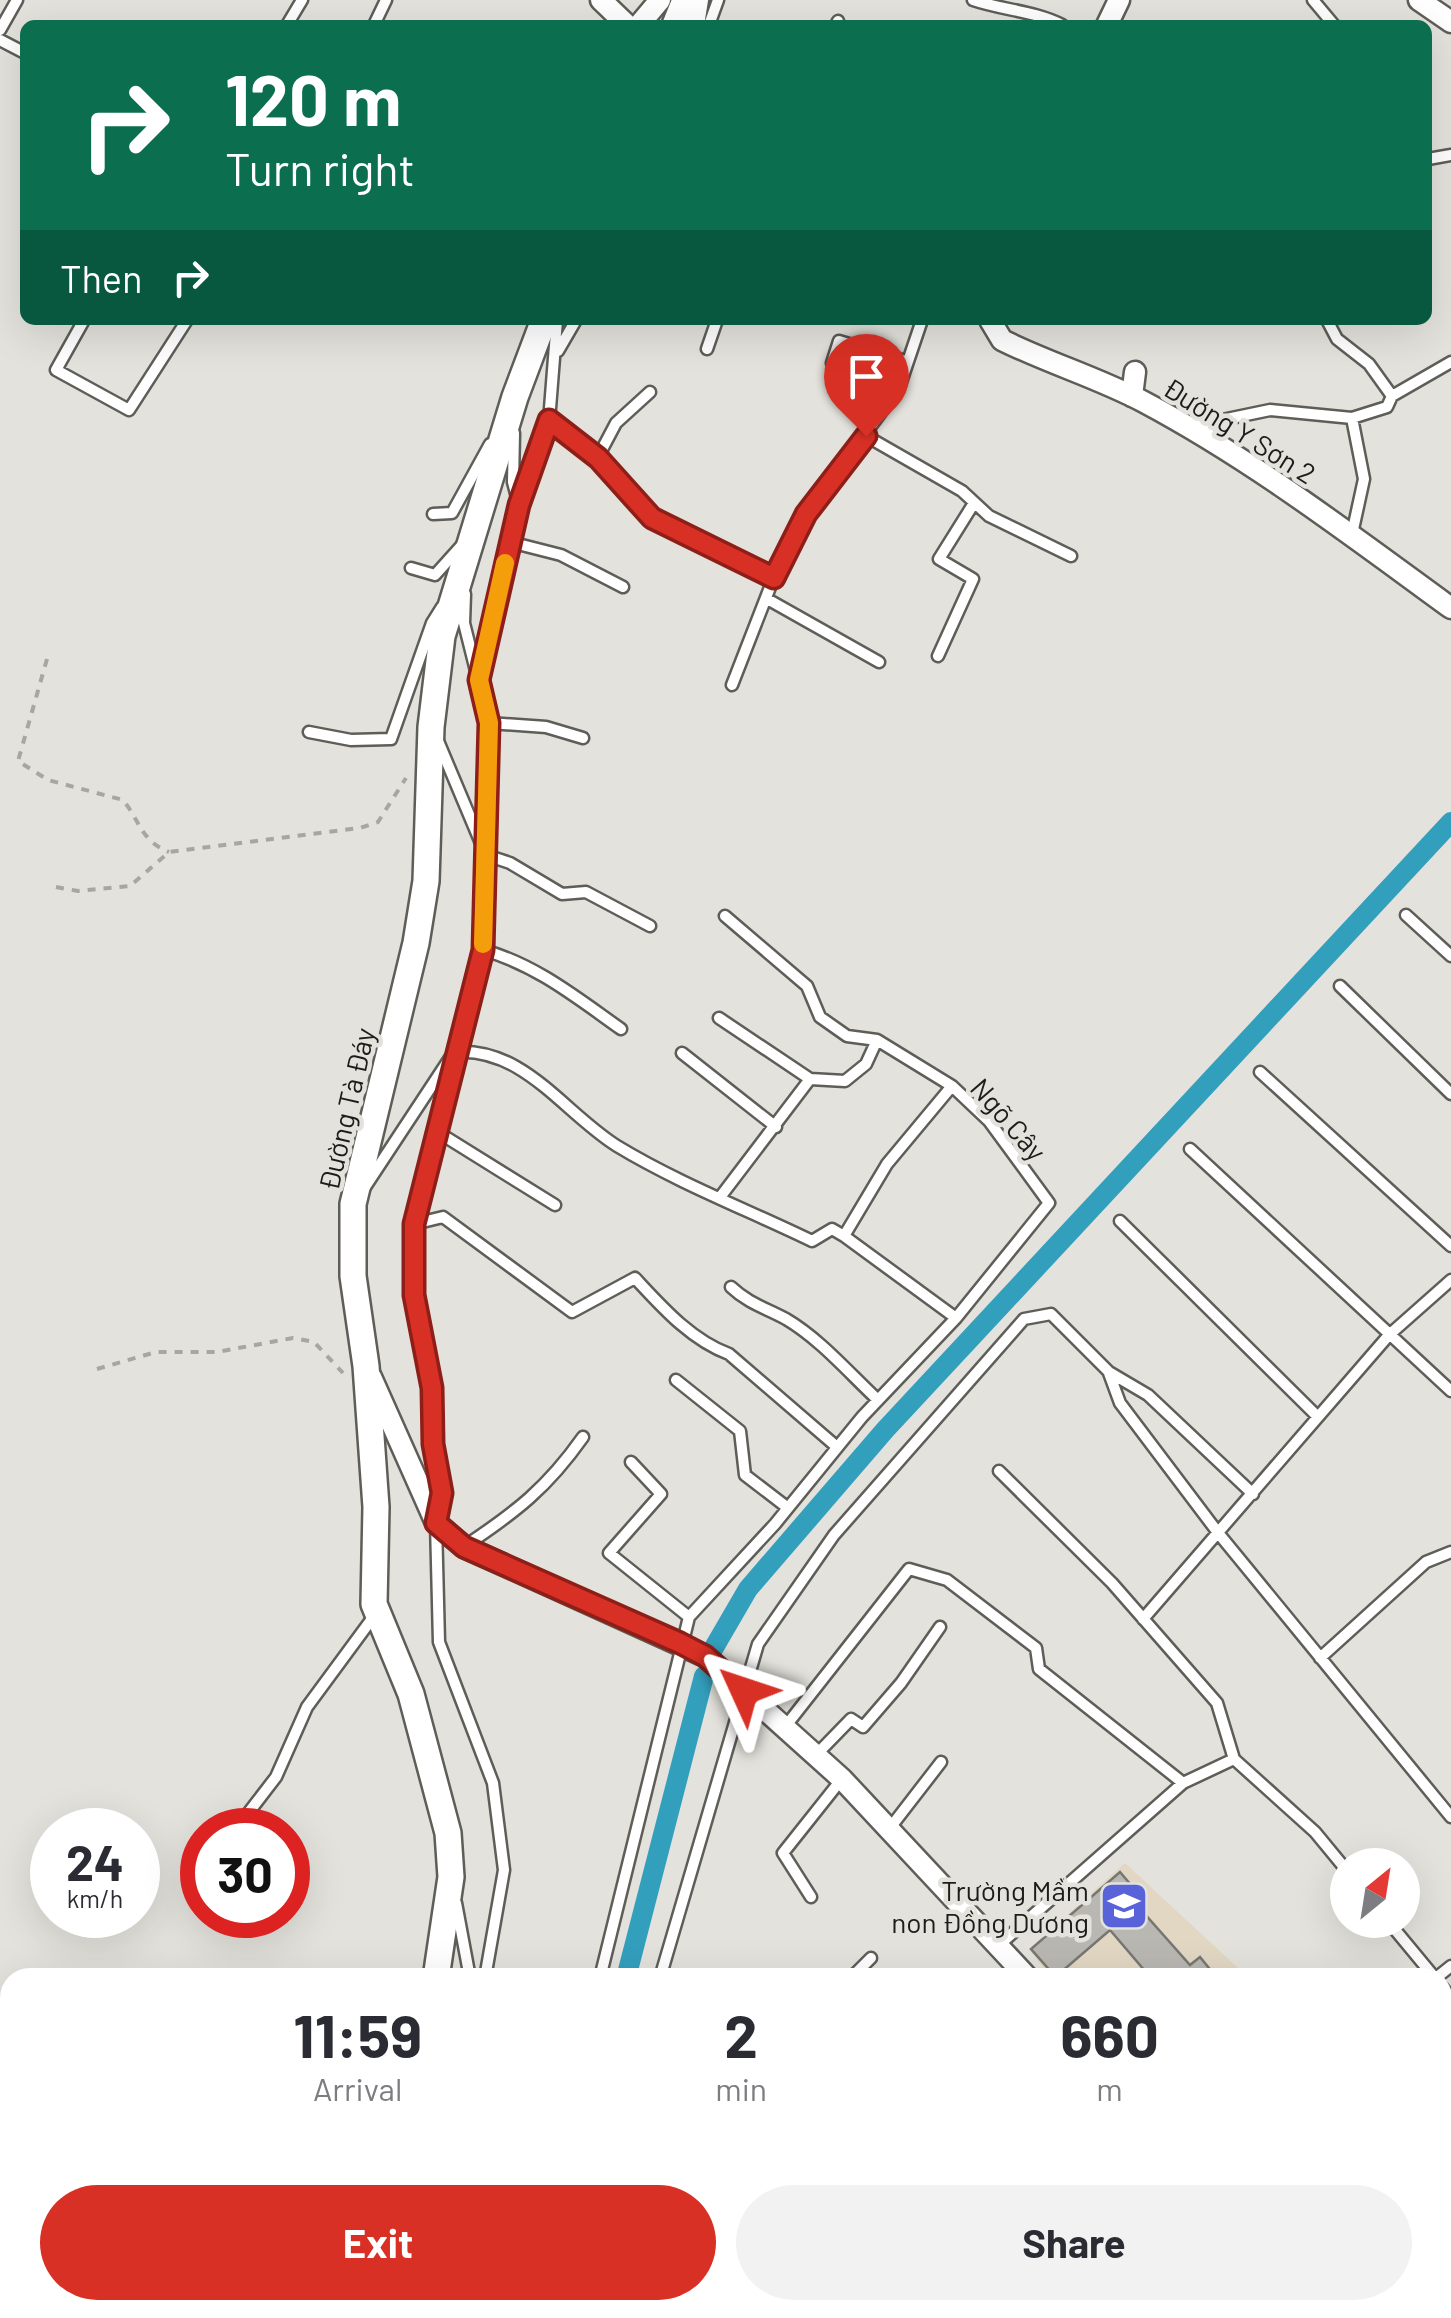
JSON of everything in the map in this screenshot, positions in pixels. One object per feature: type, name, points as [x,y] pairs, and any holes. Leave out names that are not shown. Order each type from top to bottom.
[{"type":"street","points":[[601,0],[624,13]]},
{"type":"street","points":[[643,20],[660,0]]},
{"type":"street","points":[[1422,1],[1451,22]]},
{"type":"street","name":"Đường Tà Đáy","points":[[437,1968],[451,1877],[448,1834],[410,1694],[377,1611],[376,1507],[356,1373],[353,1204],[416,943],[426,881],[431,727],[457,584],[542,325]]},
{"type":"street","name":"Đường Y Sơn 2","points":[[993,325],[1002,340],[1132,396],[1187,427],[1352,534],[1451,608]]},
{"type":"street","points":[[1132,396],[1134,372]]},
{"type":"street","points":[[356,1373],[436,1523],[464,1547],[705,1656],[842,1779],[1019,1968]]},
{"type":"lane","points":[[0,30],[17,0]]},
{"type":"lane","points":[[1314,0],[1330,20]]},
{"type":"lane","points":[[968,2],[1052,20]]},
{"type":"lane","points":[[81,325],[56,370],[129,410],[184,325]]},
{"type":"lane","points":[[479,680],[519,505],[549,420],[558,352],[557,325]]},
{"type":"lane","points":[[558,352],[573,325]]},
{"type":"lane","points":[[706,349],[715,325]]},
{"type":"lane","points":[[732,685],[774,578],[806,514],[898,388],[904,361],[920,325]]},
{"type":"lane","points":[[1330,325],[1354,356],[1370,364],[1392,396]]},
{"type":"lane","points":[[832,363],[839,342],[904,361]]},
{"type":"lane","points":[[1187,427],[1270,410],[1352,418],[1387,406],[1392,396],[1451,362]]},
{"type":"lane","points":[[598,458],[616,423],[650,392]]},
{"type":"lane","points":[[514,403],[513,482],[519,505]]},
{"type":"lane","points":[[433,514],[452,513],[514,403]]},
{"type":"lane","points":[[1352,418],[1364,479],[1352,534]]},
{"type":"lane","points":[[549,420],[598,458],[652,518],[774,578]]},
{"type":"lane","points":[[866,436],[962,491],[989,516],[1071,556]]},
{"type":"lane","points":[[938,656],[973,579],[939,559],[974,503]]},
{"type":"lane","points":[[412,568],[440,572],[480,520]]},
{"type":"lane","points":[[510,542],[561,554],[623,587]]},
{"type":"lane","points":[[457,584],[489,723],[483,950],[454,1052],[453,1080],[436,1130],[414,1224],[414,1295],[432,1388],[433,1444],[442,1493],[436,1523],[439,1642],[492,1783],[504,1870],[487,1968]]},
{"type":"lane","points":[[309,732],[351,740],[392,739],[432,623],[457,584]]},
{"type":"lane","points":[[768,600],[879,662]]},
{"type":"lane","points":[[489,723],[546,727],[583,738]]},
{"type":"lane","points":[[431,727],[486,855]]},
{"type":"lane","points":[[486,855],[510,862],[562,894],[586,892],[650,926]]},
{"type":"lane","points":[[1406,915],[1451,956]]},
{"type":"lane","name":"Ngõ Cây","points":[[725,916],[807,986],[820,1017],[847,1036],[877,1040],[952,1086],[989,1121],[1049,1203],[956,1318]]},
{"type":"lane","points":[[483,950],[510,958],[547,978],[620,1029]]},
{"type":"lane","points":[[1340,986],[1451,1094]]},
{"type":"lane","points":[[720,1018],[810,1079],[845,1081],[866,1064],[877,1040]]},
{"type":"lane","points":[[454,1052],[478,1050],[532,1076],[616,1145],[812,1241],[832,1229],[956,1318],[878,1400],[690,1617],[680,1643],[602,1968]]},
{"type":"lane","points":[[353,1204],[454,1052]]},
{"type":"lane","points":[[682,1053],[776,1127]]},
{"type":"lane","points":[[1260,1072],[1451,1246]]},
{"type":"lane","points":[[721,1196],[810,1079]]},
{"type":"lane","points":[[844,1236],[886,1164],[952,1086]]},
{"type":"lane","points":[[436,1130],[554,1205]]},
{"type":"lane","points":[[1190,1149],[1451,1391]]},
{"type":"lane","points":[[414,1224],[444,1217],[572,1312],[635,1278],[668,1312],[710,1347],[729,1354],[837,1447]]},
{"type":"lane","points":[[1120,1220],[1318,1418]]},
{"type":"lane","points":[[1143,1619],[1389,1334],[1451,1280]]},
{"type":"lane","points":[[731,1287],[752,1306],[786,1319],[878,1400]]},
{"type":"lane","points":[[663,1968],[758,1644],[834,1535],[1024,1320],[1051,1314],[1109,1372],[1148,1395],[1253,1494]]},
{"type":"lane","points":[[1109,1372],[1120,1403],[1219,1534],[1451,1818]]},
{"type":"lane","points":[[676,1380],[740,1431],[745,1475],[788,1508]]},
{"type":"lane","points":[[464,1547],[529,1503],[552,1480],[583,1437]]},
{"type":"lane","points":[[631,1462],[661,1494],[609,1553],[690,1617]]},
{"type":"lane","points":[[999,1471],[1143,1619],[1216,1704],[1234,1759],[1330,1850]]},
{"type":"lane","points":[[1320,1658],[1426,1562],[1451,1552]]},
{"type":"lane","points":[[785,1727],[909,1569],[947,1580],[1036,1648],[1040,1669],[1183,1784]]},
{"type":"lane","points":[[252,1808],[276,1777],[307,1706],[377,1611]]},
{"type":"lane","points":[[816,1756],[851,1719],[863,1727],[901,1684],[940,1626]]},
{"type":"lane","points":[[999,1946],[1183,1784],[1234,1759]]},
{"type":"lane","points":[[890,1828],[941,1762]]},
{"type":"lane","points":[[810,1897],[784,1853],[842,1779]]},
{"type":"lane","points":[[451,1877],[468,1968]]},
{"type":"lane","points":[[1402,1938],[1427,1968]]},
{"type":"lane","points":[[862,1968],[871,1958]]},
{"type":"path","points":[[47,660],[18,761],[48,780],[123,800],[140,832],[154,846],[169,852],[378,822],[407,776],[430,762]]},
{"type":"path","points":[[56,888],[78,891],[130,886],[169,852]]},
{"type":"path","points":[[98,1369],[156,1352],[217,1352],[305,1338],[356,1373]]},
{"type":"shaded area","name":"Trường Mầm non Đồng Dương","points":[[1125,1863],[1238,1968],[1043,1968],[1029,1949]]},
{"type":"building","points":[[1120,1872],[1142,1898],[1136,1904],[1190,1965],[1200,1957],[1209,1968],[1142,1968],[1110,1930],[1066,1968],[1048,1968],[1031,1949]]},
{"type":"waterway","points":[[712,1651],[748,1589],[885,1430],[1451,822]]},
{"type":"waterway","points":[[629,1968],[704,1676]]},
{"type":"slow traffic","points":[[483,944],[489,723],[479,680],[505,563]]},
{"type":"place","name":"Trường Mầm non Đồng Dương","points":[[1124,1906]]},
{"type":"route","points":[[744,1691],[705,1656],[464,1547],[436,1523],[442,1493],[433,1444],[432,1388],[414,1295],[414,1224],[440,1116],[453,1080],[454,1052],[483,950],[489,723],[479,680],[519,505],[549,420],[598,458],[652,518],[774,578],[806,514],[866,436]]}]
